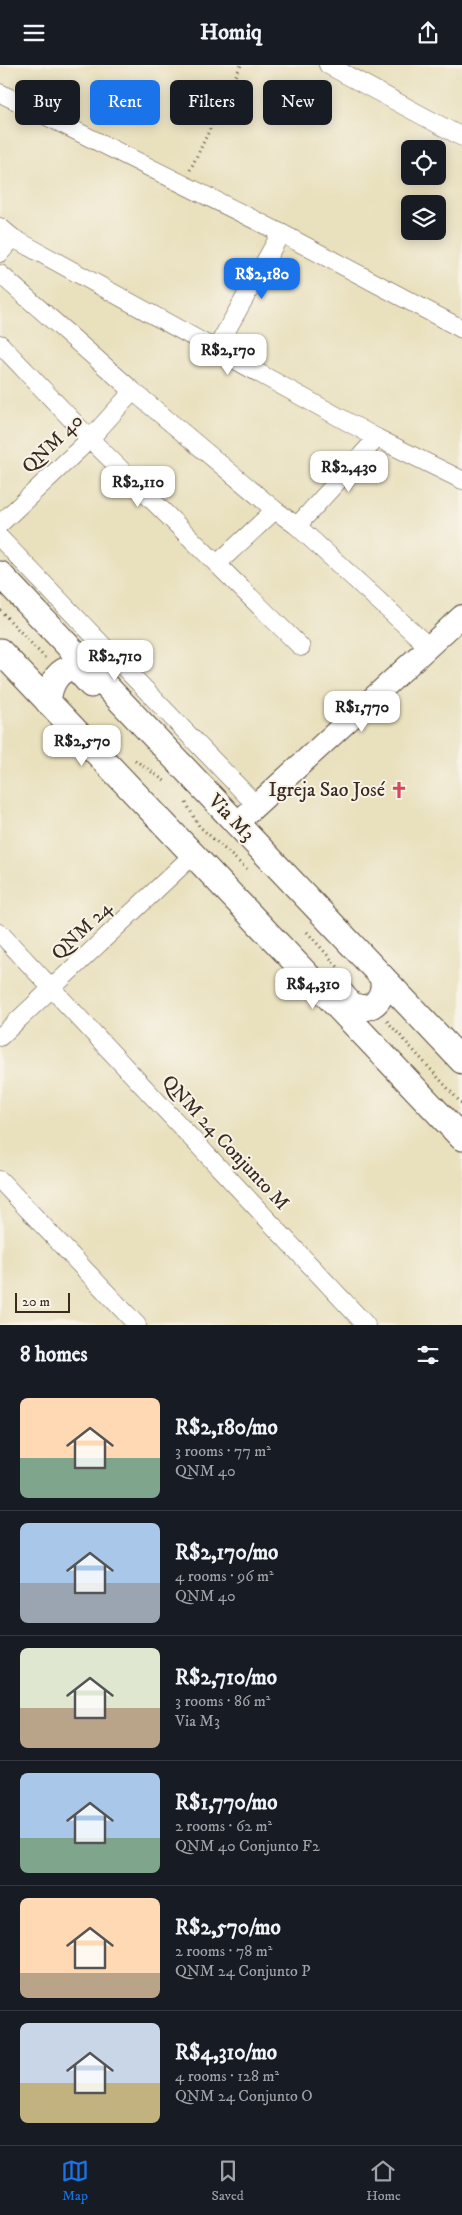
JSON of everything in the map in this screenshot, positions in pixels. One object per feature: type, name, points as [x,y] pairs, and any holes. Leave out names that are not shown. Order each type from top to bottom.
[{"type":"main road","name":"Via M3","points":[[0,574],[191,793],[237,823],[462,1061]]},
{"type":"main road","points":[[0,651],[462,1138]]},
{"type":"main road","points":[[48,702],[50,687],[60,674],[68,668],[75,667],[140,740],[191,793]]},
{"type":"main road","points":[[238,904],[299,945],[351,1004],[359,1007],[373,1005],[381,996],[384,983],[382,977]]},
{"type":"street","points":[[328,65],[462,137]]},
{"type":"street","points":[[0,93],[281,233],[462,329]]},
{"type":"street","points":[[0,253],[6,232],[215,351],[377,438],[462,479]]},
{"type":"street","points":[[215,351],[281,233]]},
{"type":"street","points":[[0,274],[133,391],[275,510],[297,526],[429,647]]},
{"type":"street","points":[[0,344],[90,439],[301,647]]},
{"type":"street","name":"QNM 40","points":[[0,525],[90,439],[133,391]]},
{"type":"street","points":[[297,526],[377,438]]},
{"type":"street","points":[[217,565],[275,510]]},
{"type":"street","points":[[0,538],[255,805]]},
{"type":"street","points":[[237,823],[462,616]]},
{"type":"street","name":"QNM 24","points":[[0,1037],[193,855]]},
{"type":"street","name":"QNM 24 Conjunto M","points":[[0,933],[366,1325]]},
{"type":"street","points":[[0,1179],[137,1325]]},
{"type":"path","points":[[183,184],[241,65]]},
{"type":"path","points":[[0,610],[60,674]]},
{"type":"path","points":[[129,756],[173,787]]},
{"type":"path","points":[[191,793],[199,826],[255,875]]},
{"type":"path","points":[[301,925],[340,969]]},
{"type":"path","points":[[373,1005],[462,1104]]},
{"type":"place","name":"Igreja Sao José","points":[[399,790]]}]
